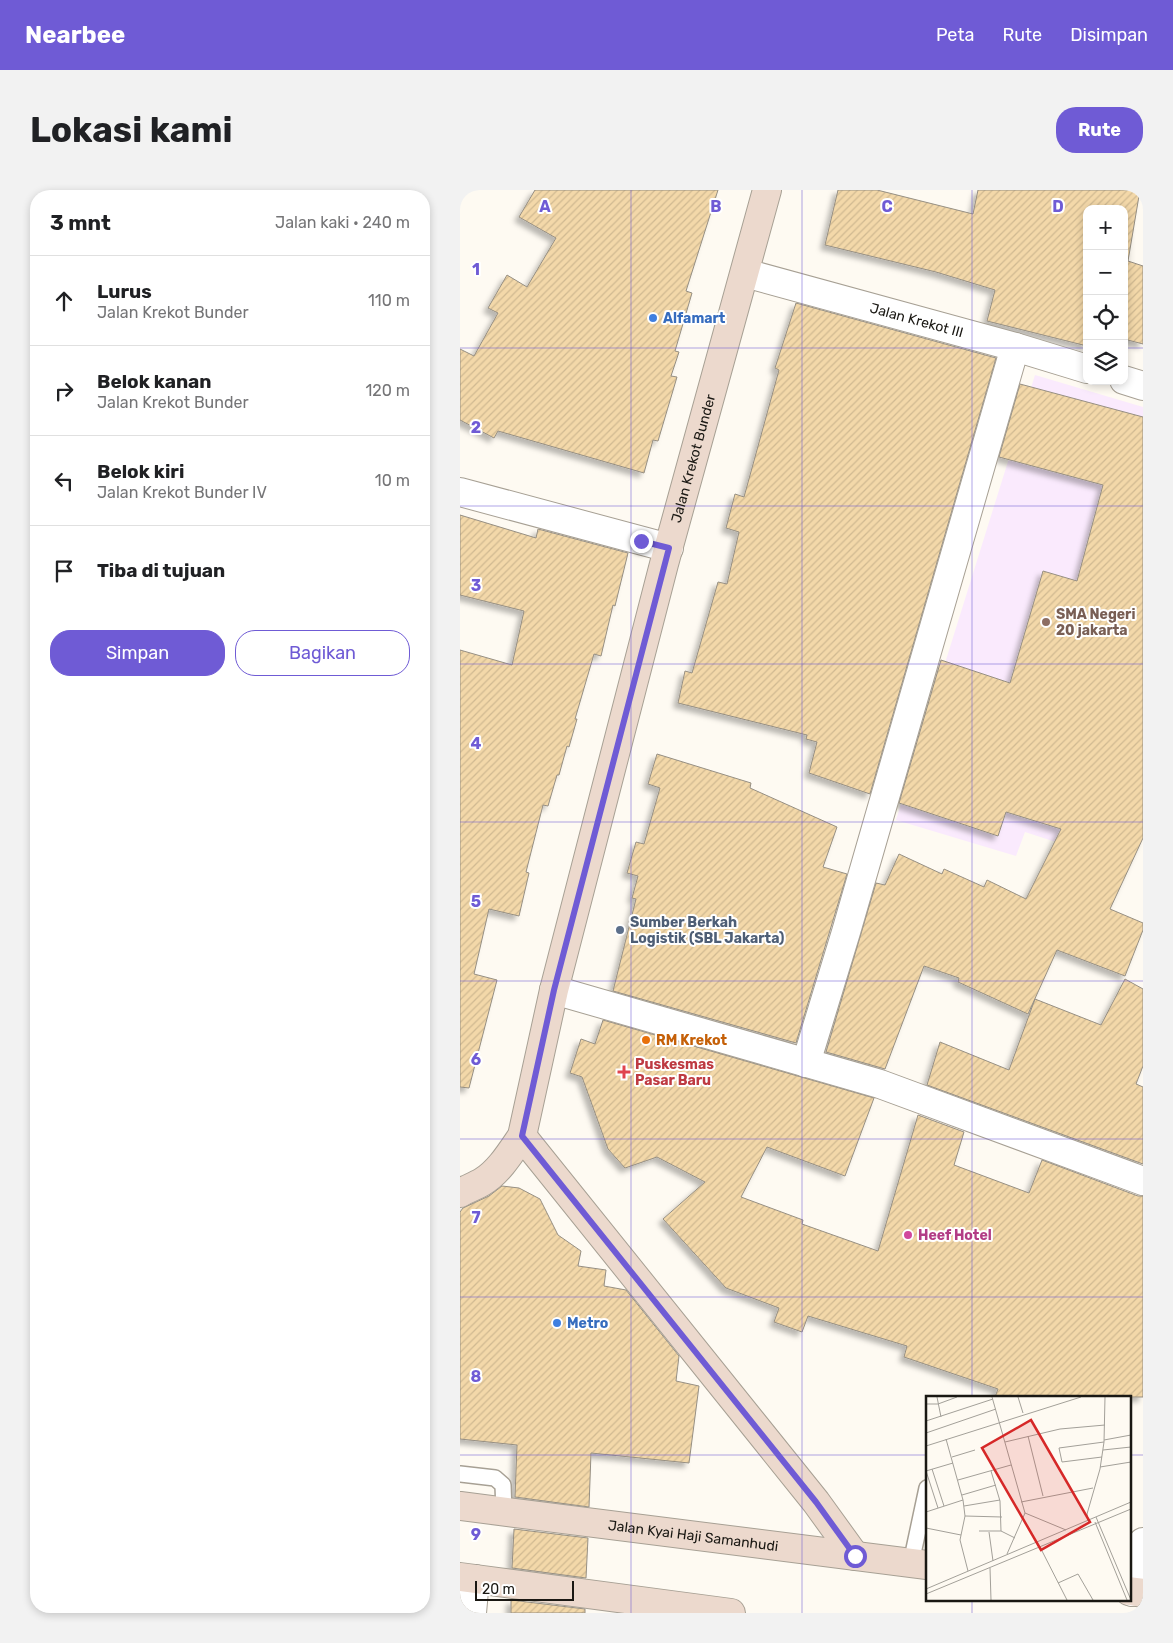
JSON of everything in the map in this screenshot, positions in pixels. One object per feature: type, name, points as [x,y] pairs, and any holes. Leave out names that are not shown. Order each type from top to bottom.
[{"type":"street","name":"Jalan Krekot Bunder","points":[[460,1193],[482,1182],[493,1173],[522,1136],[554,990],[669,548],[767,190]]},
{"type":"street","name":"Jalan Krekot III","points":[[744,273],[1015,347],[1083,368]]},
{"type":"street","points":[[806,1063],[1015,347]]},
{"type":"street","points":[[1128,381],[1143,386]]},
{"type":"street","points":[[460,492],[669,548]]},
{"type":"street","points":[[554,990],[880,1084],[1143,1181]]},
{"type":"street","points":[[522,1136],[816,1502],[855,1556]]},
{"type":"street","name":"Jalan Kyai Haji Samanhudi","points":[[460,1506],[919,1564]]},
{"type":"street","points":[[1135,1592],[1143,1542]]},
{"type":"street","points":[[472,1613],[467,1578],[731,1613]]},
{"type":"lane","points":[[460,1474],[495,1478],[503,1485],[504,1512]]},
{"type":"lane","points":[[919,1564],[926,1498]]},
{"type":"shaded area","name":"SMA Negeri 20 jakarta","points":[[1035,375],[1143,407],[1143,598],[1065,845],[1025,832],[1016,856],[896,820]]},
{"type":"building","points":[[535,190],[718,190],[686,291],[692,293],[675,351],[679,352],[671,376],[677,377],[658,441],[653,440],[644,473],[498,431],[494,438],[460,420],[460,349],[474,356],[498,313],[488,308],[507,275],[527,287],[556,238],[519,217]]},
{"type":"building","points":[[838,190],[877,190],[973,214],[978,190],[1140,190],[1128,261],[1128,205],[1083,205],[1083,345],[987,321],[995,290],[936,272],[825,245]]},
{"type":"building","points":[[1128,261],[1143,266],[1143,344],[1128,340]]},
{"type":"building","points":[[796,303],[996,358],[870,794],[809,773],[817,742],[806,739],[807,735],[678,703],[685,671],[692,673],[718,582],[727,584],[739,532],[726,528],[735,494],[744,497],[779,370],[775,368]]},
{"type":"building","points":[[1020,384],[1143,417],[1143,838],[1110,909],[1143,923],[1143,930],[1125,976],[1057,950],[1028,1014],[958,982],[959,978],[924,966],[885,1069],[826,1052],[876,883],[885,885],[899,854],[942,874],[944,869],[984,887],[987,880],[1026,899],[1061,829],[1006,812],[998,836],[899,803],[941,660],[1010,683],[1043,571],[1077,581],[1103,485],[999,457]]},
{"type":"building","points":[[460,515],[536,538],[538,529],[628,553],[601,656],[594,654],[569,747],[567,746],[548,806],[543,805],[526,872],[529,873],[519,916],[489,909],[474,974],[497,980],[469,1088],[460,1087],[460,650],[512,665],[524,611],[460,595]]},
{"type":"building","points":[[657,754],[751,783],[750,788],[837,827],[823,867],[847,874],[796,1043],[613,991],[636,899],[632,898],[638,876],[627,873],[636,842],[644,844],[660,788],[648,784]]},
{"type":"building","points":[[1125,979],[1143,989],[1143,1066],[1136,1084],[1143,1087],[1143,1164],[927,1085],[940,1042],[1009,1070],[1035,999],[1101,1025]]},
{"type":"building","points":[[603,1020],[874,1098],[845,1176],[767,1147],[741,1197],[803,1220],[802,1224],[878,1251],[918,1115],[964,1132],[954,1165],[1029,1193],[1042,1160],[1138,1196],[1143,1196],[1143,1397],[995,1396],[998,1389],[904,1357],[907,1346],[808,1316],[802,1332],[774,1322],[779,1308],[726,1288],[663,1219],[705,1182],[657,1157],[625,1168],[608,1149],[582,1077],[570,1073],[581,1039],[595,1044]]},
{"type":"building","name":"Metro","points":[[502,1186],[519,1188],[540,1199],[558,1235],[581,1251],[578,1266],[606,1270],[604,1286],[626,1290],[679,1356],[676,1381],[699,1386],[689,1463],[591,1453],[589,1507],[515,1497],[517,1445],[460,1439],[460,1212],[463,1208],[489,1196]]},
{"type":"building","points":[[514,1529],[588,1538],[586,1578],[512,1568]]},
{"type":"building","points":[[511,1600],[585,1609],[585,1613],[511,1613]]},
{"type":"place","name":"Alfamart","points":[[653,318]]},
{"type":"place","name":"SMA Negeri 20 jakarta","points":[[1046,622]]},
{"type":"place","name":"Sumber Berkah Logistik (SBL Jakarta)","points":[[620,930]]},
{"type":"place","name":"RM Krekot","points":[[646,1040]]},
{"type":"place","name":"Puskesmas Pasar Baru","points":[[624,1072]]},
{"type":"place","name":"Heef Hotel","points":[[908,1235]]},
{"type":"place","name":"Metro","points":[[557,1323]]},
{"type":"route","points":[[641,541],[669,548],[554,990],[522,1136],[816,1502],[855,1556]]}]
